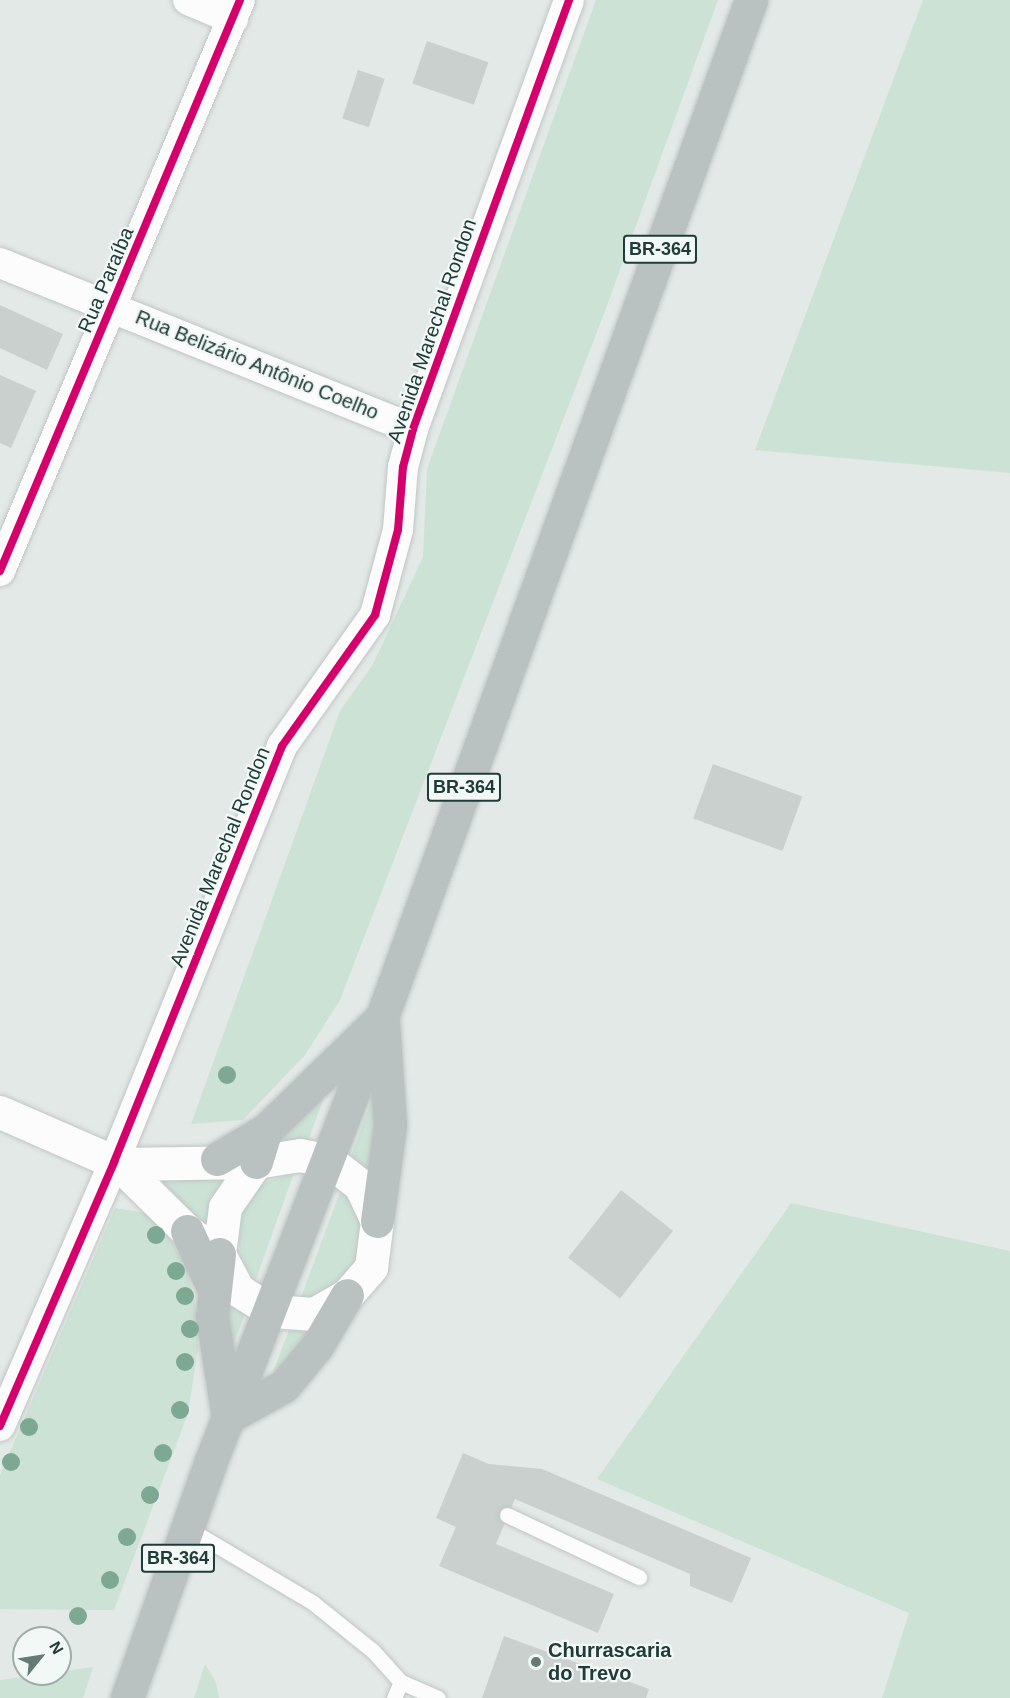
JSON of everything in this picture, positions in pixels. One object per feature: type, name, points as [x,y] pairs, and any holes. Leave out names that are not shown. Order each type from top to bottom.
[{"type":"highway","name":"BR-364","points":[[127,1698],[228,1418],[272,1311],[382,1017],[751,0]]},
{"type":"highway","points":[[217,1160],[266,1130],[382,1017]]},
{"type":"highway","points":[[377,1221],[390,1125],[382,1017]]},
{"type":"highway","points":[[256,1162],[266,1130]]},
{"type":"highway","points":[[187,1231],[212,1285]]},
{"type":"highway","points":[[219,1254],[212,1285],[212,1316],[228,1418],[284,1386],[317,1346],[348,1295]]},
{"type":"street","points":[[188,0],[236,9]]},
{"type":"street","name":"Avenida Marechal Rondon","points":[[0,1425],[117,1163],[282,746],[375,615],[399,530],[403,467],[413,429],[569,0]]},
{"type":"street","name":"Rua Paraíba","points":[[0,571],[113,307],[236,9]]},
{"type":"street","name":"Rua Belizário Antônio Coelho","points":[[0,262],[413,429]]},
{"type":"street","points":[[0,1112],[117,1163],[187,1231],[219,1254],[238,1290],[272,1311],[314,1314],[348,1295],[371,1267],[377,1221],[360,1185],[328,1160],[300,1155],[256,1162],[217,1160],[117,1163]]},
{"type":"street","points":[[219,1254],[225,1207],[256,1162]]},
{"type":"lane","points":[[507,1515],[639,1577]]},
{"type":"lane","points":[[189,1529],[312,1602],[373,1651],[401,1682],[438,1698]]},
{"type":"lane","points":[[394,1698],[401,1682]]},
{"type":"green space","points":[[596,0],[718,0],[605,311],[340,1000],[305,1055],[243,1120],[191,1124],[340,711],[373,664],[423,557],[427,469]]},
{"type":"green space","points":[[923,0],[1010,0],[1010,473],[755,450]]},
{"type":"green space","points":[[329,1083],[308,1141],[274,1143]]},
{"type":"green space","points":[[374,1094],[373,1174],[350,1159]]},
{"type":"green space","points":[[142,1171],[231,1171],[211,1200],[206,1230]]},
{"type":"green space","points":[[294,1173],[255,1282],[240,1257],[239,1215],[262,1183]]},
{"type":"green space","points":[[341,1189],[363,1220],[362,1250],[344,1280],[311,1299],[300,1300]]},
{"type":"green space","points":[[791,1203],[1010,1251],[1010,1698],[882,1698],[909,1613],[597,1479]]},
{"type":"green space","points":[[115,1208],[147,1213],[167,1233],[188,1271],[197,1314],[198,1348],[188,1413],[114,1610],[0,1609],[0,1475]]},
{"type":"green space","points":[[223,1292],[246,1312],[227,1360]]},
{"type":"green space","points":[[290,1327],[316,1328],[268,1386]]},
{"type":"green space","points":[[205,1664],[216,1682],[219,1698],[194,1698]]},
{"type":"green space","points":[[93,1667],[83,1698],[0,1698],[0,1680],[12,1678],[12,1686],[72,1686],[72,1670]]},
{"type":"building","points":[[427,41],[488,62],[474,105],[412,84]]},
{"type":"building","points":[[358,70],[385,79],[369,127],[342,119]]},
{"type":"building","points":[[0,305],[63,334],[47,370],[0,348]]},
{"type":"building","points":[[0,375],[36,391],[11,448],[0,443]]},
{"type":"building","points":[[713,764],[802,796],[782,851],[693,819]]},
{"type":"building","points":[[621,1190],[673,1231],[620,1298],[568,1258]]},
{"type":"building","points":[[463,1453],[489,1464],[542,1469],[751,1558],[732,1603],[690,1586],[690,1574],[515,1499],[496,1544],[614,1594],[598,1633],[439,1566],[456,1527],[436,1518]]},
{"type":"building","name":"Churrascaria do Trevo","points":[[504,1636],[649,1689],[646,1698],[482,1698]]},
{"type":"cycle path","points":[[0,571],[240,0]]},
{"type":"cycle path","points":[[0,1426],[114,1162],[282,746],[375,615],[398,530],[403,467],[413,429],[569,0]]},
{"type":"place","name":"Churrascaria do Trevo","points":[[536,1662]]}]
